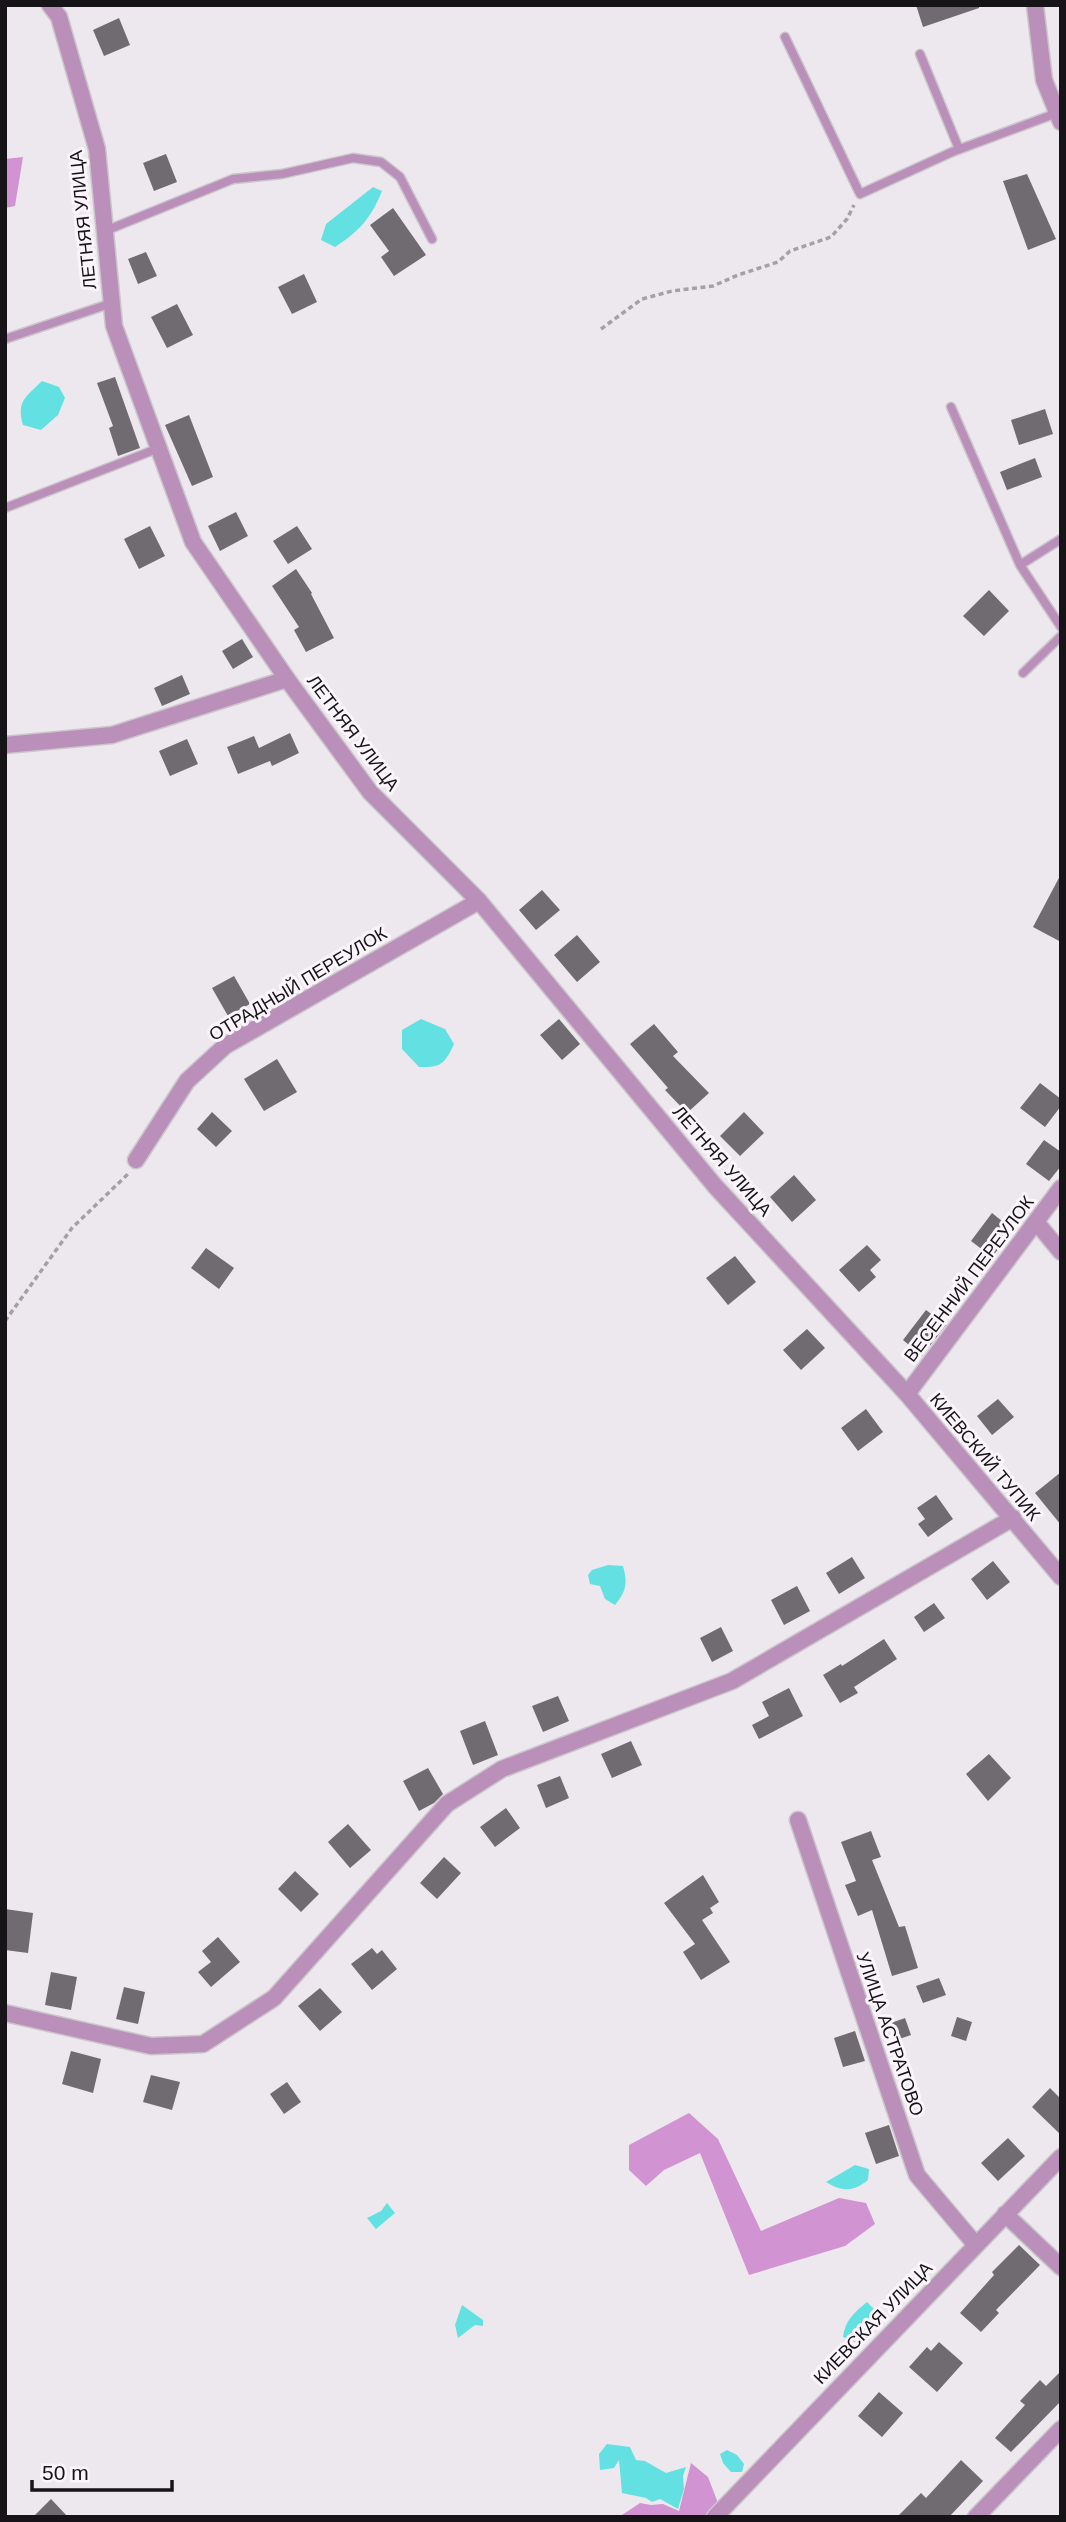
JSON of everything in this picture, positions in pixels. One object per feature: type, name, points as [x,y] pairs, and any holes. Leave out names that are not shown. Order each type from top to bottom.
[{"type":"street","name":"ЛЕТНЯЯ УЛИЦА","points":[[50,5],[59,18],[97,149],[114,326],[193,542],[370,792],[479,901],[715,1186],[902,1389]]},
{"type":"street","points":[[1035,5],[1044,80],[1059,117]]},
{"type":"street","points":[[5,745],[112,735],[287,678]]},
{"type":"street","name":"ОТРАДНЫЙ ПЕРЕУЛОК","points":[[136,1160],[187,1081],[225,1046],[479,901]]},
{"type":"street","name":"ВЕСЕННИЙ ПЕРЕУЛОК","points":[[902,1389],[1037,1223],[1061,1188]]},
{"type":"street","points":[[1037,1223],[1061,1252]]},
{"type":"street","name":"КИЕВСКИЙ ТУПИК","points":[[902,1389],[1061,1577]]},
{"type":"street","points":[[5,2013],[151,2046],[203,2044],[274,1998],[447,1804],[502,1769],[732,1681],[1013,1518]]},
{"type":"street","name":"УЛИЦА АСТРАТОВО","points":[[798,1820],[917,2175],[975,2244]]},
{"type":"street","name":"КИЕВСКАЯ УЛИЦА","points":[[715,2517],[975,2244],[1061,2158]]},
{"type":"street","points":[[1005,2214],[1061,2267]]},
{"type":"street","points":[[976,2517],[1061,2429]]},
{"type":"lane","points":[[785,37],[860,194],[959,149],[1059,117]]},
{"type":"lane","points":[[920,54],[959,149]]},
{"type":"lane","points":[[105,231],[233,179],[282,174],[353,158],[381,162],[400,177],[432,239]]},
{"type":"lane","points":[[5,339],[112,303]]},
{"type":"lane","points":[[951,408],[1020,565],[1061,626]]},
{"type":"lane","points":[[5,508],[159,448]]},
{"type":"lane","points":[[1020,565],[1061,539]]},
{"type":"lane","points":[[1023,673],[1061,636]]},
{"type":"path","points":[[601,329],[642,299],[672,291],[713,286],[778,262],[790,251],[831,237],[847,219],[860,194]]},
{"type":"path","points":[[5,1321],[72,1228],[125,1179],[136,1160]]},
{"type":"shaded area","points":[[23,157],[15,206],[5,208],[5,159]]},
{"type":"shaded area","points":[[689,2113],[718,2139],[761,2231],[839,2198],[866,2203],[875,2224],[845,2246],[749,2275],[700,2153],[664,2170],[646,2186],[629,2170],[629,2145]]},
{"type":"shaded area","points":[[691,2463],[708,2477],[718,2503],[706,2517],[619,2517],[640,2503],[663,2504],[679,2511]]},
{"type":"water","points":[[373,187],[382,191],[374,209],[358,229],[335,247],[321,240],[326,224]]},
{"type":"water","points":[[42,381],[59,387],[65,398],[58,415],[41,430],[23,425],[21,410],[24,400]]},
{"type":"water","points":[[421,1019],[445,1029],[454,1044],[445,1060],[438,1065],[419,1067],[402,1049],[402,1030]]},
{"type":"water","points":[[608,1565],[623,1566],[625,1572],[625,1587],[615,1605],[605,1599],[600,1586],[590,1584],[588,1575],[592,1570]]},
{"type":"water","points":[[855,2165],[869,2169],[868,2180],[863,2184],[848,2189],[826,2182]]},
{"type":"water","points":[[387,2203],[395,2213],[376,2229],[367,2218],[381,2211]]},
{"type":"water","points":[[867,2302],[880,2315],[855,2342],[843,2337],[848,2321]]},
{"type":"water","points":[[462,2305],[483,2320],[483,2326],[475,2325],[458,2338],[455,2325]]},
{"type":"water","points":[[607,2444],[630,2447],[636,2460],[645,2461],[666,2473],[686,2467],[683,2476],[684,2489],[678,2509],[660,2499],[652,2502],[646,2498],[622,2493],[619,2460],[614,2468],[600,2470],[599,2454]]},
{"type":"water","points":[[727,2450],[737,2455],[744,2464],[742,2472],[731,2472],[723,2463],[720,2454]]},
{"type":"building","points":[[916,5],[979,5],[979,8],[923,27]]},
{"type":"building","points":[[119,18],[130,45],[104,56],[93,30]]},
{"type":"building","points":[[166,154],[177,182],[154,191],[143,163]]},
{"type":"building","points":[[1027,174],[1056,239],[1028,250],[1003,181]]},
{"type":"building","points":[[393,208],[426,255],[394,276],[381,257],[389,251],[370,225]]},
{"type":"building","points":[[146,252],[157,276],[138,284],[128,259]]},
{"type":"building","points":[[304,274],[317,302],[292,314],[278,287]]},
{"type":"building","points":[[177,304],[193,335],[167,348],[151,317]]},
{"type":"building","points":[[115,377],[140,448],[118,456],[109,428],[113,426],[97,383]]},
{"type":"building","points":[[1045,409],[1053,434],[1019,445],[1011,420]]},
{"type":"building","points":[[189,415],[213,477],[192,486],[165,425]]},
{"type":"building","points":[[1035,458],[1042,477],[1007,490],[1000,472]]},
{"type":"building","points":[[236,512],[248,536],[220,551],[208,526]]},
{"type":"building","points":[[150,526],[165,556],[139,569],[124,539]]},
{"type":"building","points":[[297,526],[312,549],[288,564],[273,541]]},
{"type":"building","points":[[296,569],[312,593],[334,638],[306,652],[294,630],[299,627],[272,586]]},
{"type":"building","points":[[989,590],[1009,611],[984,636],[963,616]]},
{"type":"building","points":[[242,639],[253,657],[233,669],[222,651]]},
{"type":"building","points":[[182,675],[190,694],[162,706],[154,688]]},
{"type":"building","points":[[290,733],[299,753],[272,766],[270,761],[238,774],[227,747],[254,736],[259,748]]},
{"type":"building","points":[[187,739],[198,764],[170,776],[159,751]]},
{"type":"building","points":[[1061,874],[1061,942],[1033,927]]},
{"type":"building","points":[[542,890],[560,910],[536,930],[519,910]]},
{"type":"building","points":[[577,935],[600,962],[577,982],[554,955]]},
{"type":"building","points":[[234,976],[250,1004],[228,1016],[212,988]]},
{"type":"building","points":[[559,1019],[580,1044],[562,1060],[540,1035]]},
{"type":"building","points":[[654,1024],[678,1052],[673,1056],[709,1093],[687,1113],[665,1090],[668,1088],[630,1044]]},
{"type":"building","points":[[277,1059],[297,1092],[264,1111],[244,1079]]},
{"type":"building","points":[[1040,1083],[1061,1099],[1061,1106],[1045,1127],[1020,1108]]},
{"type":"building","points":[[212,1112],[232,1131],[216,1147],[197,1129]]},
{"type":"building","points":[[744,1112],[764,1133],[740,1156],[720,1136]]},
{"type":"building","points":[[1044,1140],[1061,1152],[1061,1166],[1049,1181],[1026,1164]]},
{"type":"building","points":[[794,1175],[816,1200],[792,1222],[770,1197]]},
{"type":"building","points":[[992,1213],[1013,1230],[992,1257],[971,1241]]},
{"type":"building","points":[[867,1245],[881,1260],[870,1270],[876,1277],[859,1292],[839,1270]]},
{"type":"building","points":[[206,1248],[234,1268],[219,1289],[191,1268]]},
{"type":"building","points":[[735,1256],[756,1282],[728,1305],[706,1278]]},
{"type":"building","points":[[926,1310],[946,1325],[922,1356],[903,1340]]},
{"type":"building","points":[[807,1329],[825,1348],[801,1370],[783,1350]]},
{"type":"building","points":[[998,1399],[1014,1417],[992,1435],[977,1416]]},
{"type":"building","points":[[866,1409],[883,1432],[858,1451],[841,1428]]},
{"type":"building","points":[[1061,1472],[1061,1525],[1035,1493]]},
{"type":"building","points":[[936,1495],[953,1519],[928,1537],[918,1524],[925,1519],[917,1508]]},
{"type":"building","points":[[852,1557],[865,1578],[839,1594],[826,1573]]},
{"type":"building","points":[[993,1561],[1010,1582],[987,1600],[971,1579]]},
{"type":"building","points":[[797,1586],[810,1611],[784,1625],[771,1600]]},
{"type":"building","points":[[934,1603],[945,1618],[924,1632],[914,1617]]},
{"type":"building","points":[[721,1627],[733,1651],[712,1662],[700,1638]]},
{"type":"building","points":[[884,1639],[897,1659],[854,1687],[858,1693],[840,1703],[823,1675]]},
{"type":"building","points":[[789,1688],[803,1716],[759,1739],[752,1725],[769,1716],[762,1702]]},
{"type":"building","points":[[558,1696],[569,1721],[543,1732],[532,1706]]},
{"type":"building","points":[[485,1721],[498,1755],[473,1765],[460,1731]]},
{"type":"building","points":[[631,1741],[642,1765],[612,1778],[601,1754]]},
{"type":"building","points":[[989,1754],[1011,1778],[988,1801],[966,1774]]},
{"type":"building","points":[[428,1768],[443,1794],[434,1803],[419,1811],[403,1781]]},
{"type":"building","points":[[560,1776],[569,1798],[546,1808],[537,1785]]},
{"type":"building","points":[[506,1808],[520,1828],[495,1847],[480,1827]]},
{"type":"building","points":[[348,1824],[371,1850],[350,1868],[328,1842]]},
{"type":"building","points":[[871,1831],[881,1857],[872,1860],[899,1927],[905,1926],[918,1968],[892,1976],[872,1910],[858,1916],[845,1885],[856,1881],[841,1842]]},
{"type":"building","points":[[444,1857],[461,1873],[437,1899],[420,1883]]},
{"type":"building","points":[[295,1871],[319,1894],[301,1912],[278,1889]]},
{"type":"building","points":[[703,1875],[719,1902],[710,1908],[713,1913],[702,1920],[730,1962],[701,1980],[683,1952],[695,1944],[664,1903]]},
{"type":"building","points":[[5,1909],[33,1913],[28,1953],[5,1950]]},
{"type":"building","points":[[218,1937],[240,1962],[211,1987],[198,1972],[211,1962],[202,1951]]},
{"type":"building","points":[[372,1948],[377,1954],[382,1950],[397,1969],[372,1990],[351,1964]]},
{"type":"building","points":[[51,1972],[77,1977],[71,2010],[45,2005]]},
{"type":"building","points":[[939,1978],[946,1995],[923,2003],[916,1986]]},
{"type":"building","points":[[124,1987],[145,1992],[138,2024],[116,2019]]},
{"type":"building","points":[[320,1988],[342,2012],[320,2031],[298,2006]]},
{"type":"building","points":[[957,2017],[972,2022],[966,2041],[951,2036]]},
{"type":"building","points":[[905,2018],[911,2035],[896,2040],[891,2023]]},
{"type":"building","points":[[855,2031],[865,2061],[843,2067],[834,2038]]},
{"type":"building","points":[[71,2051],[101,2059],[93,2093],[62,2084]]},
{"type":"building","points":[[151,2075],[180,2082],[172,2110],[143,2102]]},
{"type":"building","points":[[287,2082],[301,2102],[284,2114],[270,2094]]},
{"type":"building","points":[[1050,2088],[1061,2099],[1061,2135],[1032,2107]]},
{"type":"building","points":[[889,2125],[899,2156],[876,2164],[865,2133]]},
{"type":"building","points":[[1008,2138],[1025,2156],[998,2181],[981,2163]]},
{"type":"building","points":[[1019,2245],[1040,2265],[996,2310],[999,2313],[981,2332],[960,2313],[994,2275],[992,2272]]},
{"type":"building","points":[[939,2342],[963,2363],[937,2392],[909,2367],[927,2347],[931,2351]]},
{"type":"building","points":[[1061,2371],[1061,2401],[1011,2452],[995,2438],[1025,2405],[1020,2401],[1040,2380],[1046,2386]]},
{"type":"building","points":[[879,2392],[903,2413],[882,2437],[858,2416]]},
{"type":"building","points":[[961,2460],[983,2481],[949,2517],[897,2517],[921,2493],[926,2498]]},
{"type":"building","points":[[51,2499],[68,2517],[33,2517]]}]
